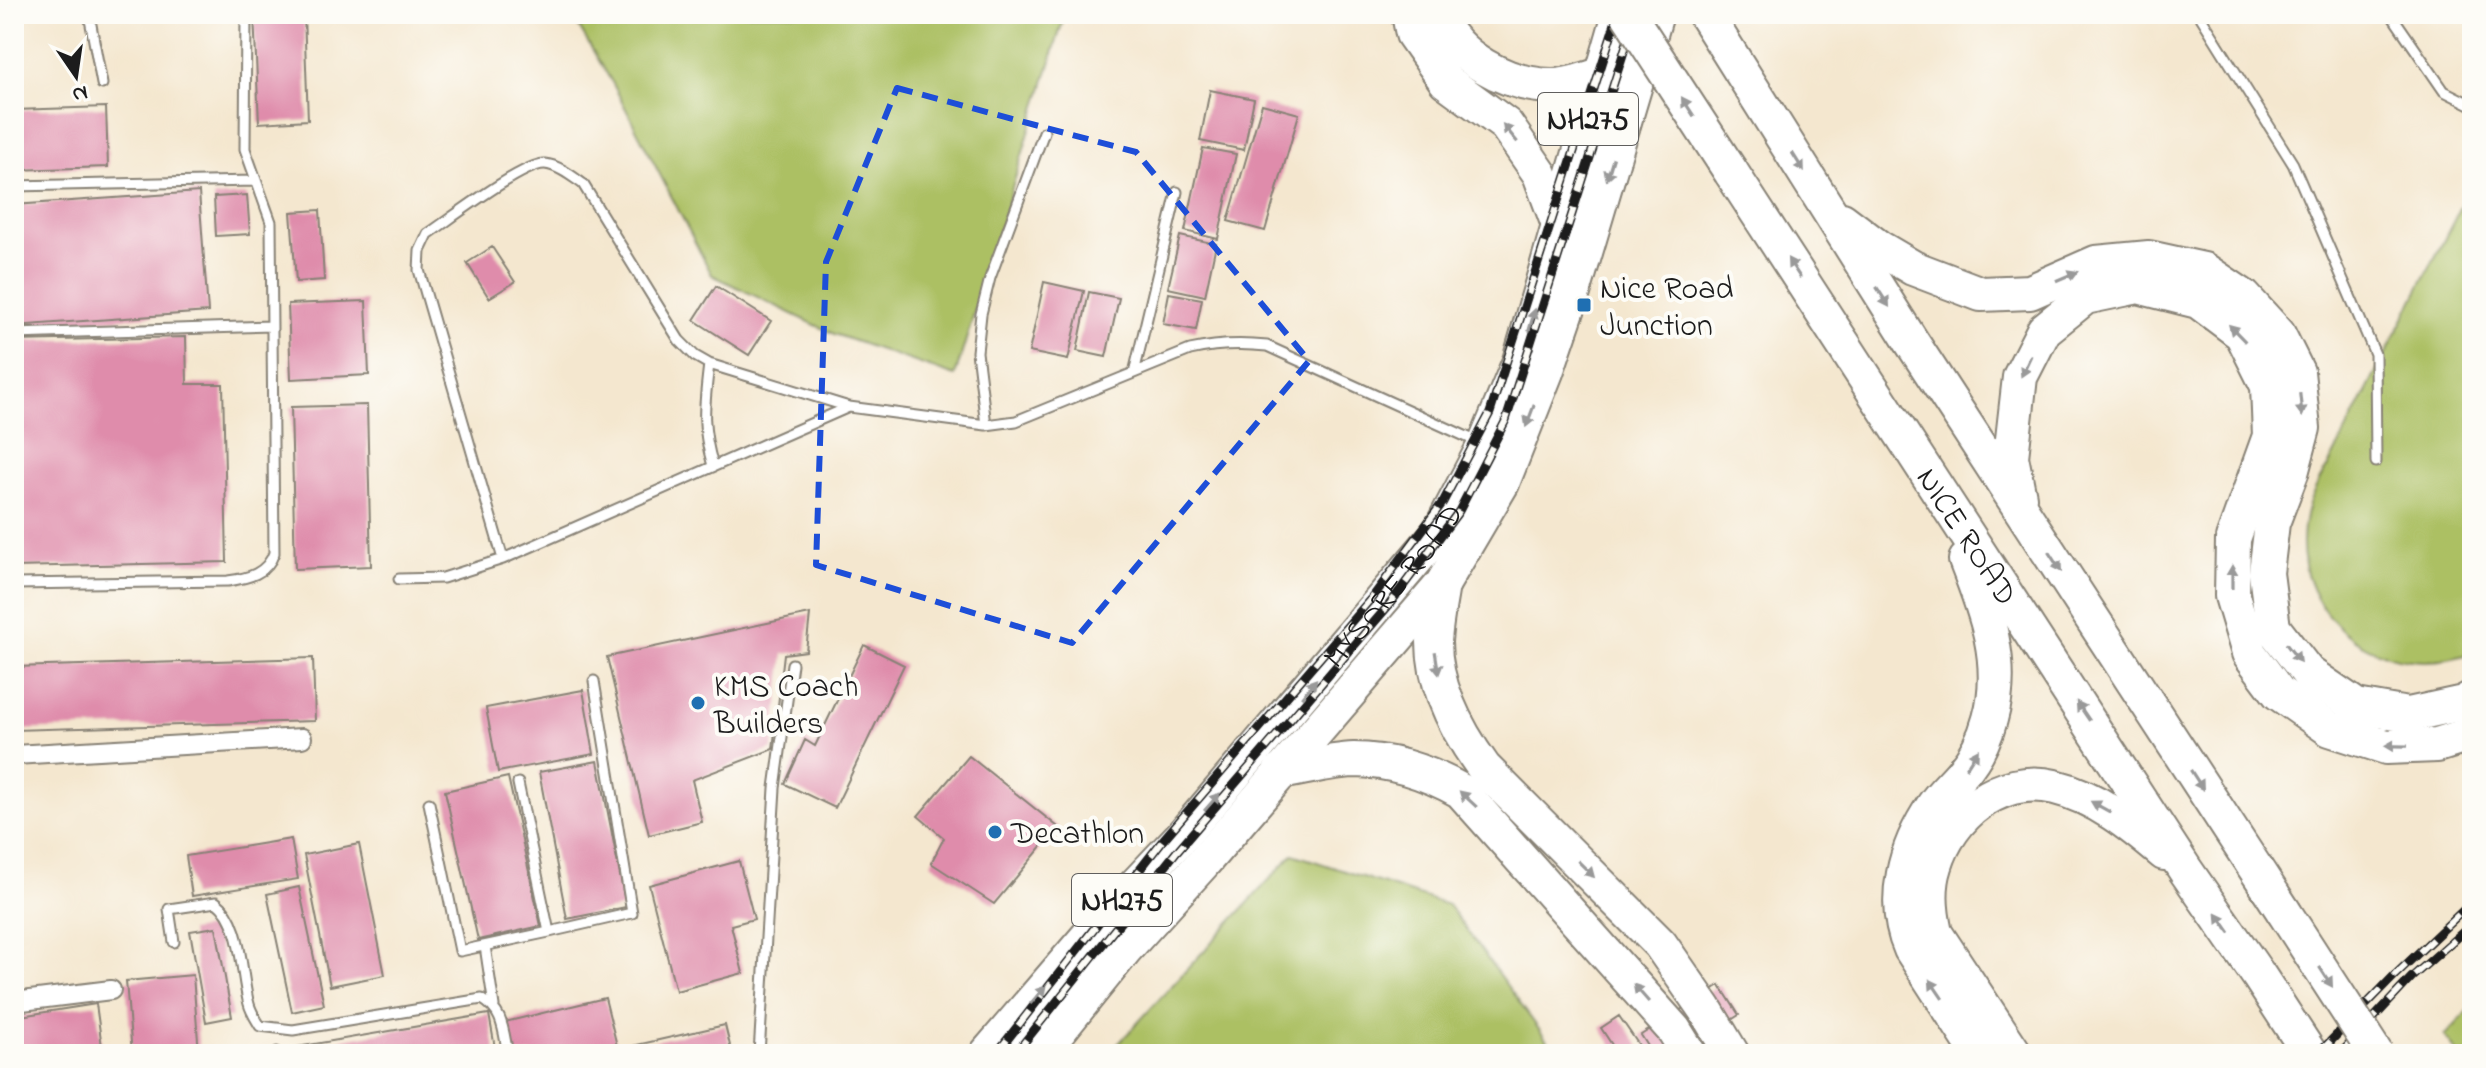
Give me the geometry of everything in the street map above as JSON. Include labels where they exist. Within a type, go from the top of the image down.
[{"type":"highway","points":[[1409,14],[1413,34],[1446,81],[1506,125],[1540,174],[1559,225]]},
{"type":"highway","points":[[1437,14],[1451,37],[1471,57],[1509,77],[1553,86],[1600,75]]},
{"type":"highway","name":"MYSORE ROAD","points":[[1040,1054],[1125,949],[1203,863],[1270,760],[1440,531],[1485,445],[1520,361],[1620,14]]},
{"type":"highway","name":"NICE ROAD","points":[[1628,14],[1890,414],[1944,503],[2310,1054]]},
{"type":"highway","name":"MYSORE ROAD","points":[[987,1054],[1097,926],[1183,835],[1270,760],[1442,585],[1502,483],[1532,410],[1572,296],[1656,14]]},
{"type":"highway","name":"NICE ROAD","points":[[1705,14],[1826,208],[2376,1054]]},
{"type":"highway","points":[[1826,208],[1879,248],[1913,268],[1981,294],[2030,292],[2096,263],[2149,258],[2204,270],[2244,297],[2278,334],[2297,372],[2303,428],[2291,473],[2272,523],[2266,573],[2273,628],[2308,673],[2356,706],[2408,715],[2463,703],[2472,698]]},
{"type":"highway","points":[[2021,510],[2011,457],[2020,377],[2044,330],[2085,297],[2138,286],[2198,301],[2242,334],[2268,386],[2270,436],[2233,539],[2232,596],[2249,653],[2279,693],[2330,729],[2386,747],[2437,745],[2472,734]]},
{"type":"highway","points":[[1944,503],[1989,622],[1996,661],[1996,687],[1990,720],[1979,747],[1965,771],[1935,803],[1915,836],[1904,870],[1901,903],[1903,931],[1911,949],[1979,1054]]},
{"type":"highway","points":[[1442,585],[1434,643],[1449,710],[1463,739],[1484,768],[1660,944],[1732,1054]]},
{"type":"highway","points":[[1270,760],[1354,760],[1389,764],[1416,770],[1461,791],[1674,1030],[1689,1054]]},
{"type":"highway","points":[[2015,1054],[1951,960],[1935,933],[1931,914],[1934,868],[1952,831],[1965,814],[1985,798],[2008,787],[2026,784],[2053,787],[2074,793],[2118,817],[2186,871]]},
{"type":"street","points":[[14,755],[302,738]]},
{"type":"street","points":[[14,1002],[111,990]]},
{"type":"lane","points":[[89,14],[102,84]]},
{"type":"lane","points":[[14,584],[228,581],[256,575],[266,568],[274,553],[271,222],[245,149],[246,14]]},
{"type":"lane","points":[[2199,14],[2293,164],[2375,354],[2376,462]]},
{"type":"lane","points":[[2391,14],[2444,91],[2472,105]]},
{"type":"lane","points":[[986,425],[977,352],[981,314],[990,278],[1044,132]]},
{"type":"lane","points":[[503,559],[419,270],[420,251],[428,234],[524,170],[545,164],[566,172],[583,184],[679,340],[695,356],[709,364],[849,407],[986,425],[1016,421],[1190,350],[1216,344],[1267,346],[1485,445]]},
{"type":"lane","points":[[14,186],[254,181]]},
{"type":"lane","points":[[1134,373],[1177,192]]},
{"type":"lane","points":[[14,334],[272,326]]},
{"type":"lane","points":[[709,364],[703,419],[713,466]]},
{"type":"lane","points":[[399,579],[443,578],[503,559],[849,407]]},
{"type":"lane","points":[[759,1054],[775,788],[792,664]]},
{"type":"lane","points":[[429,803],[460,951],[632,913],[594,681]]},
{"type":"lane","points":[[518,783],[549,932]]},
{"type":"lane","points":[[174,942],[169,909],[216,902],[226,910],[236,941],[249,1007],[260,1026],[293,1030],[482,999],[494,1006]]},
{"type":"lane","points":[[485,946],[494,1006],[508,1054]]},
{"type":"highlighted area","points":[[897,88],[1136,152],[1309,361],[1072,643],[816,565],[826,262]]},
{"type":"green space","points":[[571,14],[1065,14],[955,376],[834,334],[712,275],[613,84]]},
{"type":"green space","points":[[2472,185],[2472,653],[2428,661],[2388,655],[2354,639],[2327,614],[2310,582],[2303,545],[2309,505]]},
{"type":"green space","points":[[1293,854],[1448,905],[1557,1054],[1109,1054]]},
{"type":"green space","points":[[2472,1007],[2472,1054],[2458,1054],[2445,1036]]},
{"type":"building","points":[[254,14],[304,14],[308,120],[259,123]]},
{"type":"building","points":[[1210,90],[1254,99],[1244,150],[1200,141]]},
{"type":"building","points":[[1262,104],[1299,114],[1265,231],[1228,221]]},
{"type":"building","points":[[106,107],[108,167],[14,170],[14,110]]},
{"type":"building","points":[[1203,148],[1236,154],[1218,239],[1185,231]]},
{"type":"building","points":[[199,192],[208,312],[14,326],[14,205]]},
{"type":"building","points":[[247,195],[250,234],[216,236],[214,197]]},
{"type":"building","points":[[320,210],[324,280],[296,282],[291,212]]},
{"type":"building","points":[[1180,236],[1216,244],[1205,296],[1168,288]]},
{"type":"building","points":[[492,247],[515,282],[489,298],[467,263]]},
{"type":"building","points":[[1044,282],[1084,291],[1068,360],[1029,352]]},
{"type":"building","points":[[716,286],[771,321],[749,355],[694,320]]},
{"type":"building","points":[[1089,292],[1119,298],[1106,357],[1077,351]]},
{"type":"building","points":[[1169,293],[1202,299],[1196,330],[1163,324]]},
{"type":"building","points":[[366,301],[369,375],[291,379],[288,304]]},
{"type":"building","points":[[186,337],[187,384],[223,384],[227,562],[14,567],[14,341]]},
{"type":"building","points":[[367,405],[371,566],[295,569],[291,407]]},
{"type":"building","name":"KMS Coach Builders","points":[[810,614],[806,651],[784,654],[773,749],[692,780],[702,822],[649,835],[607,657]]},
{"type":"building","points":[[864,645],[904,665],[835,808],[785,784],[805,740],[815,746]]},
{"type":"building","points":[[313,658],[315,721],[14,730],[14,667]]},
{"type":"building","points":[[583,690],[594,754],[498,772],[486,708]]},
{"type":"building","name":"Decathlon","points":[[969,756],[1058,827],[994,904],[931,863],[944,838],[918,816]]},
{"type":"building","points":[[598,761],[626,907],[567,919],[539,772]]},
{"type":"building","points":[[508,777],[541,926],[478,940],[445,791]]},
{"type":"building","points":[[291,839],[298,879],[192,896],[186,856]]},
{"type":"building","points":[[359,844],[385,975],[330,986],[304,855]]},
{"type":"building","points":[[739,861],[754,919],[731,925],[743,973],[676,991],[649,885]]},
{"type":"building","points":[[299,887],[324,1005],[292,1012],[267,894]]},
{"type":"building","points":[[216,927],[232,1017],[206,1022],[190,931]]},
{"type":"building","points":[[193,975],[199,1054],[132,1054],[126,981]]},
{"type":"building","points":[[1720,985],[1739,1015],[1677,1054],[1653,1054],[1641,1035]]},
{"type":"building","points":[[605,998],[619,1054],[512,1054],[505,1022]]},
{"type":"building","points":[[96,1004],[103,1054],[14,1054],[14,1017]]},
{"type":"building","points":[[489,1014],[496,1054],[292,1054],[291,1048]]},
{"type":"building","points":[[1619,1016],[1645,1054],[1618,1054],[1601,1028]]},
{"type":"building","points":[[725,1025],[732,1054],[630,1054],[628,1047]]},
{"type":"railway","points":[[996,1054],[1163,840],[1375,594],[1443,502],[1490,413],[1618,14]]},
{"type":"railway","points":[[1015,1054],[1177,851],[1389,605],[1459,511],[1506,420],[1636,14]]},
{"type":"railway","points":[[2318,1054],[2472,902]]},
{"type":"railway","points":[[2340,1054],[2412,977],[2472,924]]},
{"type":"place","name":"Nice Road Junction","points":[[1584,305]]},
{"type":"place","name":"KMS Coach Builders","points":[[698,703]]},
{"type":"place","name":"Decathlon","points":[[995,832]]}]
